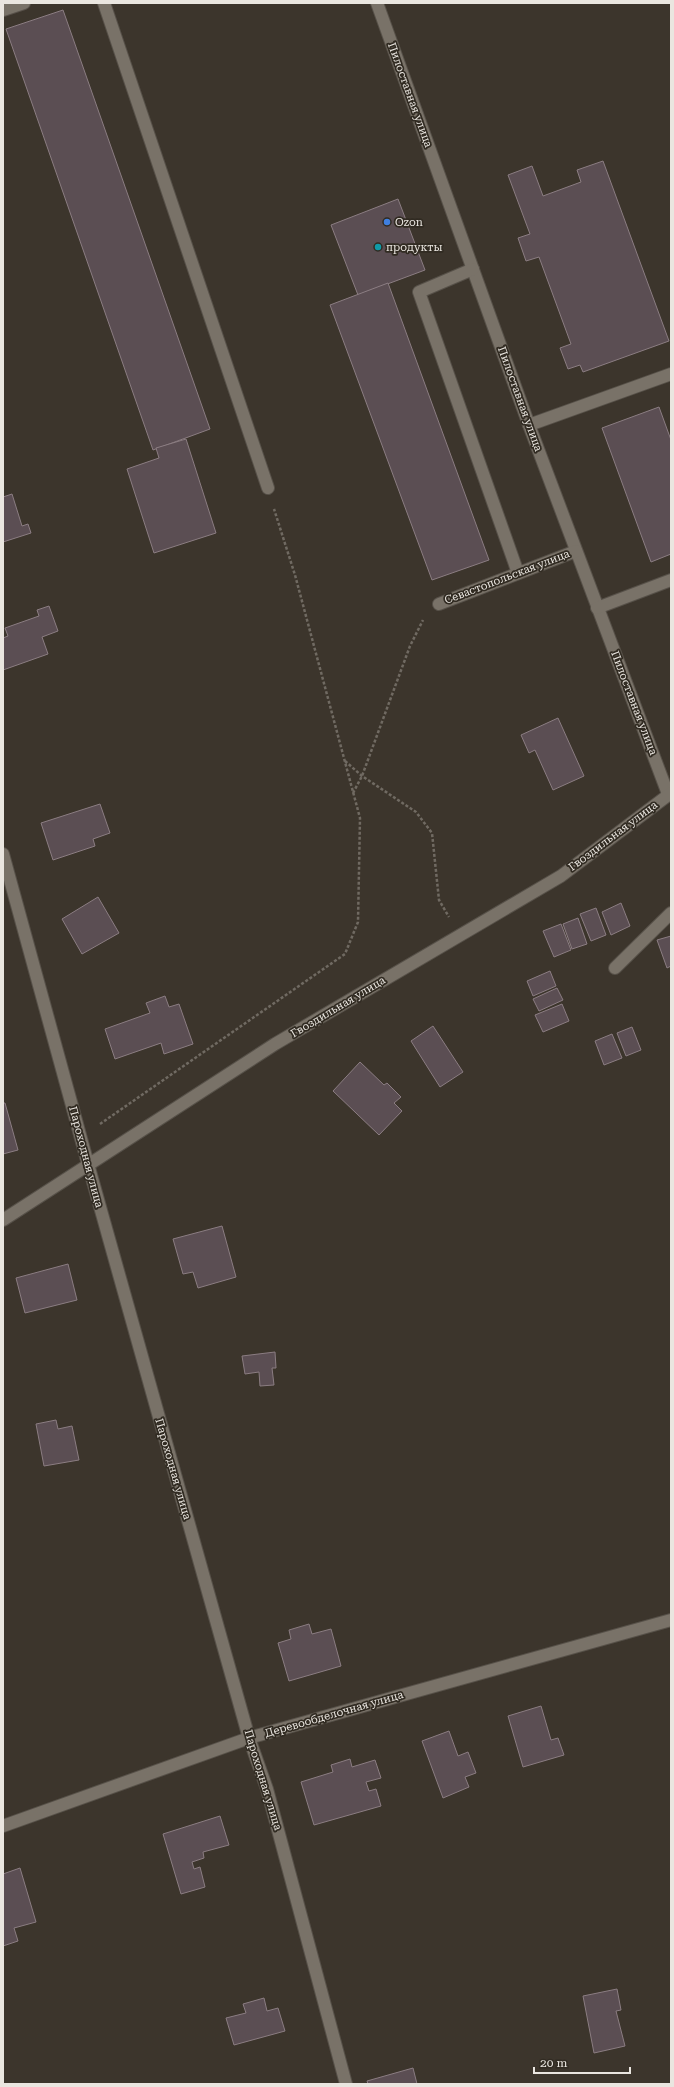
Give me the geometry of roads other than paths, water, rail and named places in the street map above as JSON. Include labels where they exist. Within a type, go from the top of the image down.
[{"type":"street","points":[[3,10],[24,3]]},
{"type":"street","points":[[104,3],[268,488]]},
{"type":"street","name":"Пилоставная улица","points":[[377,3],[529,425],[597,608],[670,793]]},
{"type":"street","points":[[473,268],[419,292],[518,573]]},
{"type":"street","points":[[529,425],[671,374]]},
{"type":"street","name":"Севастопольская улица","points":[[439,604],[576,551]]},
{"type":"street","points":[[597,608],[671,580]]},
{"type":"street","name":"Гвоздильная улица","points":[[3,1220],[268,1048],[561,876],[670,793]]},
{"type":"street","name":"Пароходная улица","points":[[3,854],[81,1139],[249,1738],[267,1789],[346,2084]]},
{"type":"street","points":[[615,968],[671,913]]},
{"type":"street","name":"Деревообделочная улица","points":[[3,1826],[249,1738],[671,1620]]},
{"type":"place","name":"Ozon","points":[[387,222]]},
{"type":"place","name":"продукты","points":[[378,247]]}]
